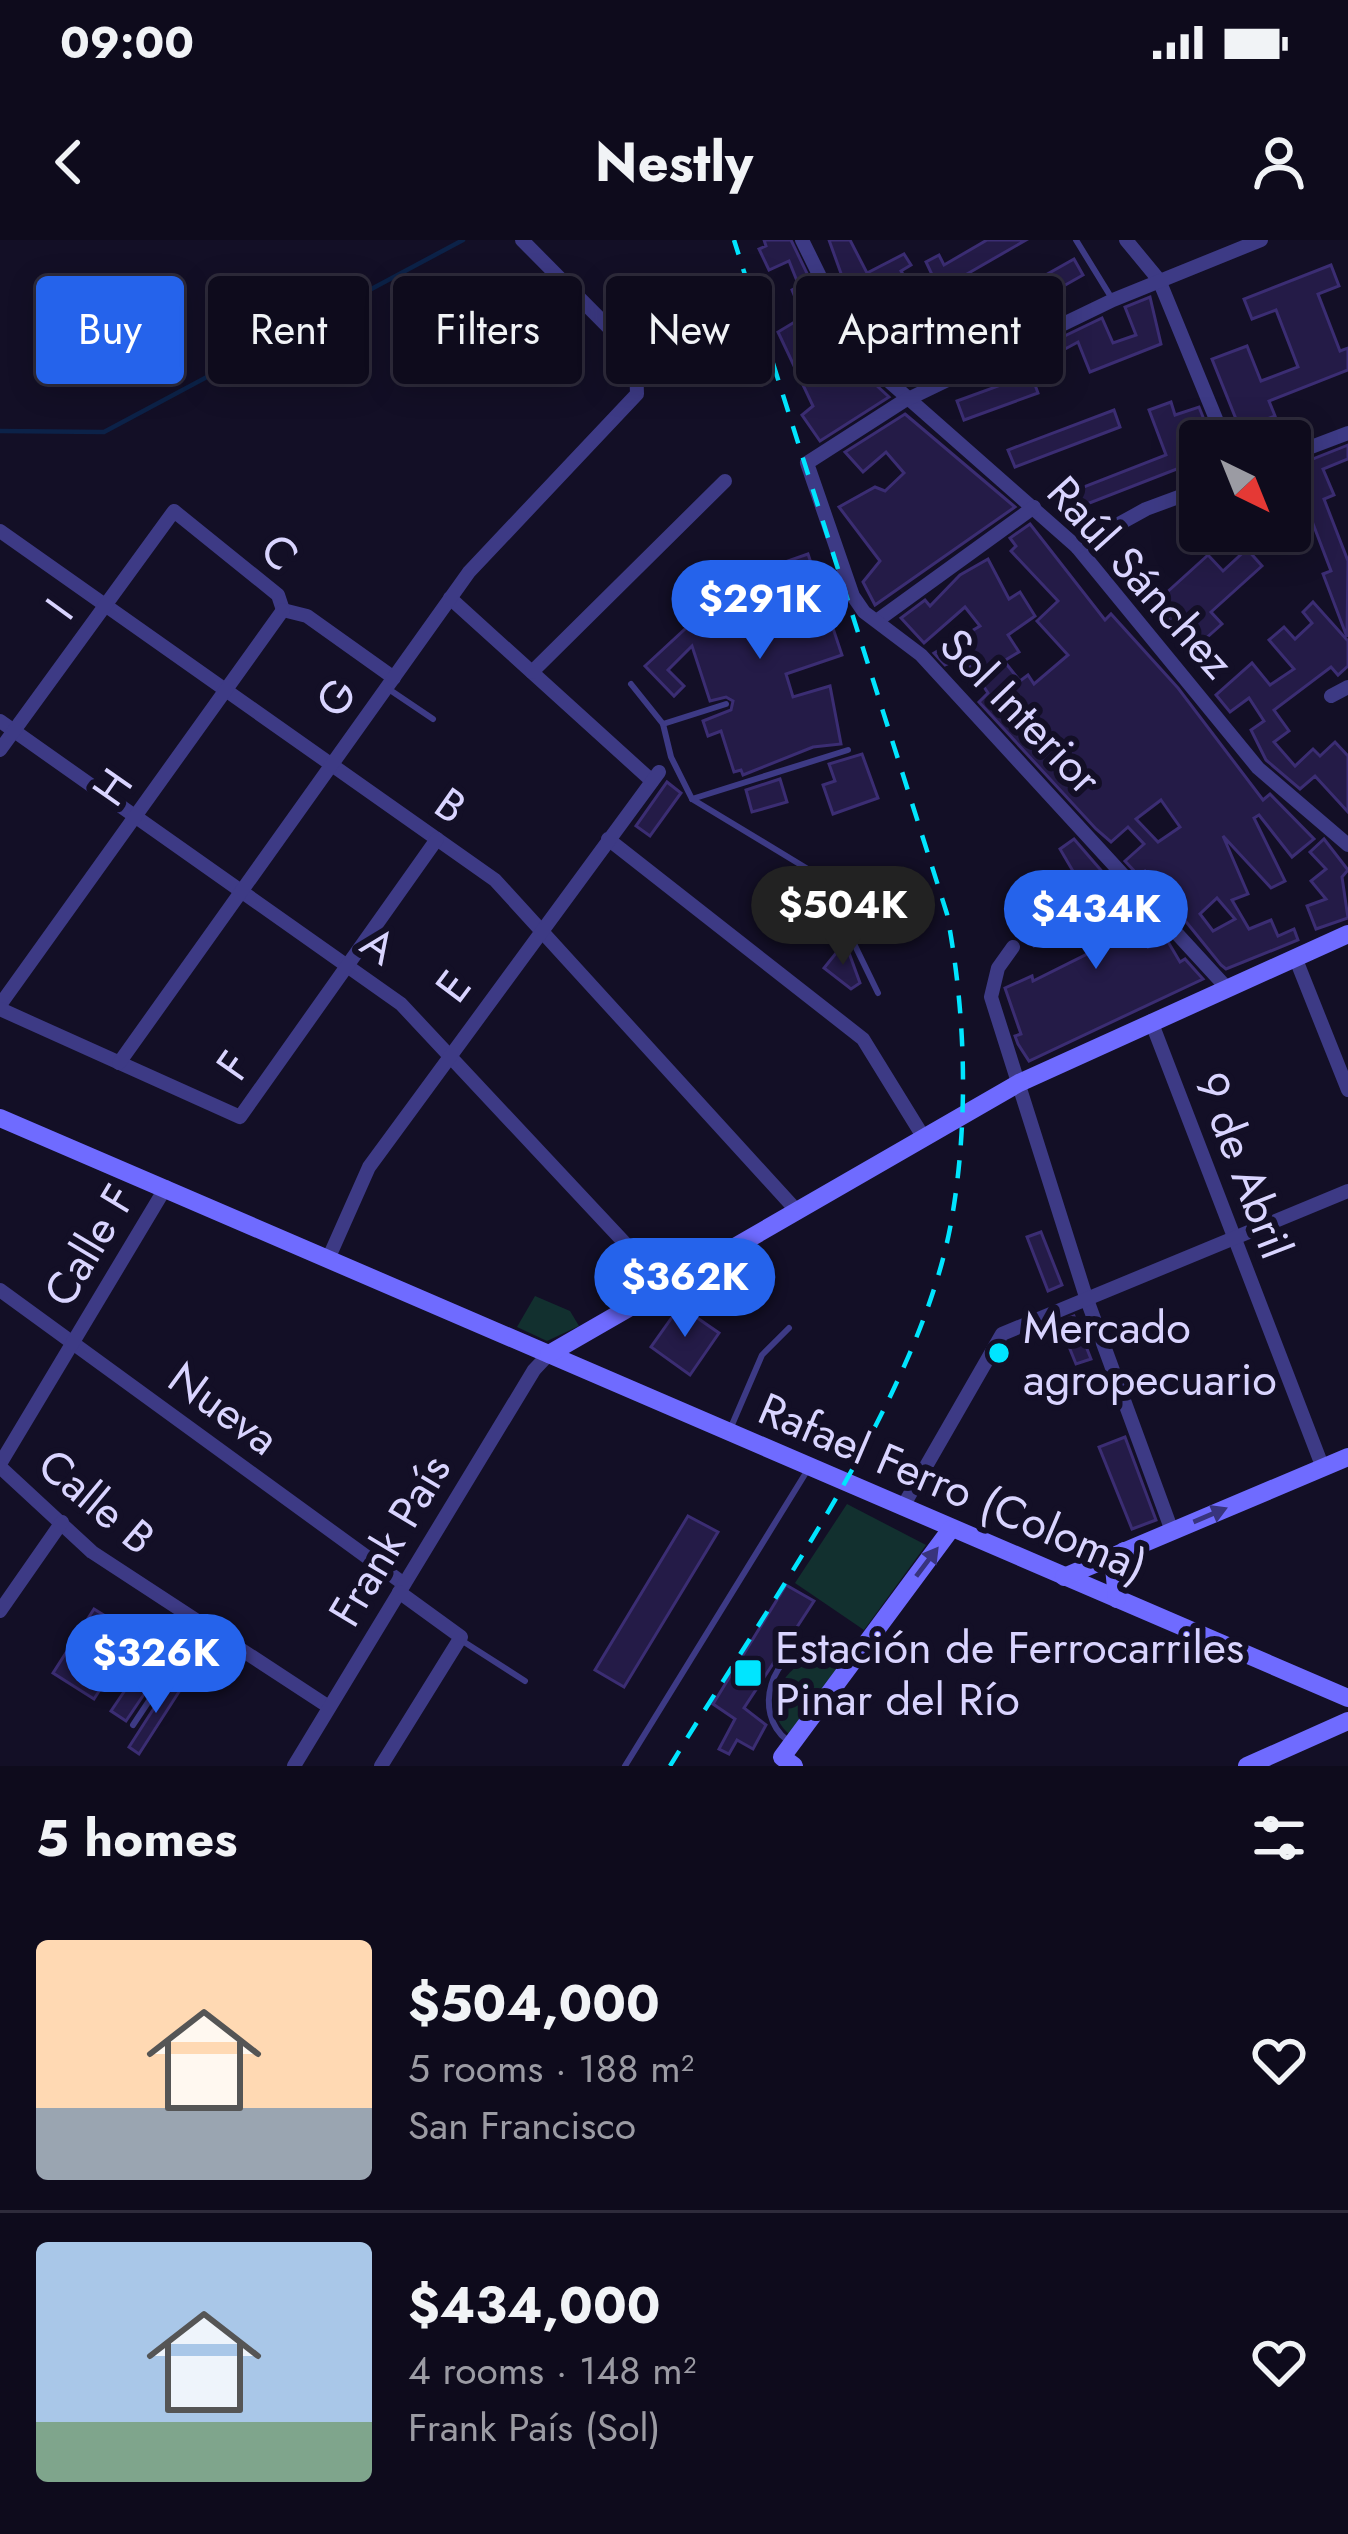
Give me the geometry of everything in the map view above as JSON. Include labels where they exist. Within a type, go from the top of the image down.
[{"type":"main road","points":[[549,1354],[1019,1084],[1348,934]]},
{"type":"main road","name":"Rafael Ferro (Coloma)","points":[[0,1118],[1348,1698]]},
{"type":"main road","points":[[1064,1577],[1348,1457]]},
{"type":"main road","points":[[786,1758],[952,1529]]},
{"type":"main road","points":[[1118,1599],[1114,1567],[1124,1551]]},
{"type":"main road","points":[[1321,1686],[1331,1707],[1328,1730]]},
{"type":"main road","points":[[1247,1766],[1348,1721]]},
{"type":"street","name":"G","points":[[119,1063],[450,598],[637,394],[635,364],[621,340],[522,240]]},
{"type":"street","name":"Raúl Sánchez","points":[[802,240],[847,340],[1077,547],[1258,768],[1348,845]]},
{"type":"street","points":[[1126,240],[1159,280],[1216,420]]},
{"type":"street","points":[[914,399],[1113,301],[1261,240]]},
{"type":"street","name":"Sol Interior","points":[[914,399],[807,463],[853,596],[864,613],[921,655],[1226,987]]},
{"type":"street","points":[[1311,447],[1348,433]]},
{"type":"street","points":[[532,672],[725,481]]},
{"type":"street","points":[[1077,547],[1146,509],[1179,497]]},
{"type":"street","points":[[878,620],[1034,507]]},
{"type":"street","name":"I","points":[[0,750],[174,511]]},
{"type":"street","name":"C","points":[[174,511],[226,548],[278,595],[283,610],[308,616],[390,683]]},
{"type":"street","name":"B","points":[[0,531],[495,880],[797,1211]]},
{"type":"street","points":[[450,598],[655,777]]},
{"type":"street","name":"H","points":[[0,1007],[283,610]]},
{"type":"street","points":[[1331,696],[1348,687]]},
{"type":"street","name":"A","points":[[0,721],[401,1004],[665,1286]]},
{"type":"street","name":"E","points":[[329,1257],[369,1167],[448,1052],[655,777]]},
{"type":"street","name":"F","points":[[0,1007],[239,1118],[437,839]]},
{"type":"street","points":[[608,839],[863,1040],[924,1138]]},
{"type":"street","points":[[1013,947],[998,968],[991,997],[1086,1297],[1172,1531]]},
{"type":"street","points":[[1295,957],[1348,1090]]},
{"type":"street","name":"9 de Abril","points":[[1151,1021],[1323,1468]]},
{"type":"street","name":"Calle F","points":[[0,1466],[166,1187]]},
{"type":"street","points":[[902,1508],[1002,1334],[1348,1192]]},
{"type":"street","name":"Nueva","points":[[0,1290],[402,1588],[460,1633],[461,1640]]},
{"type":"street","name":"Frank País","points":[[294,1766],[534,1370],[549,1354]]},
{"type":"street","name":"Calle B","points":[[0,1466],[92,1552],[329,1707]]},
{"type":"street","points":[[0,1611],[62,1522]]},
{"type":"street","points":[[381,1766],[461,1640]]},
{"type":"lane","points":[[1076,240],[1113,301]]},
{"type":"lane","name":"C","points":[[390,683],[434,719]]},
{"type":"lane","points":[[631,684],[663,724],[671,757],[692,799],[811,872],[839,909],[878,993]]},
{"type":"lane","points":[[663,724],[726,704]]},
{"type":"lane","points":[[692,799],[848,750]]},
{"type":"lane","points":[[655,777],[671,757]]},
{"type":"lane","points":[[728,1433],[762,1355],[789,1328]]},
{"type":"lane","points":[[625,1766],[809,1468]]},
{"type":"lane","points":[[133,1725],[200,1624]]},
{"type":"lane","points":[[461,1640],[525,1681]]},
{"type":"lane","points":[[786,1758],[766,1711],[775,1673],[797,1650],[820,1644],[857,1655]]},
{"type":"green space","points":[[535,1296],[570,1311],[579,1326],[547,1341],[517,1327]]},
{"type":"green space","points":[[847,1504],[926,1545],[864,1630],[795,1583]]},
{"type":"green space","points":[[824,1654],[845,1660],[790,1735],[775,1711],[780,1686],[798,1665]]},
{"type":"building","points":[[764,240],[791,240],[808,276],[796,278],[789,261],[769,270],[759,249],[766,246]]},
{"type":"building","points":[[829,240],[850,240],[867,273],[904,254],[911,265],[901,271],[904,276],[842,276]]},
{"type":"building","points":[[987,240],[1026,240],[963,276],[933,276],[926,262],[939,255],[944,265]]},
{"type":"building","points":[[1074,259],[1083,275],[1063,286],[1063,276],[1044,276]]},
{"type":"building","points":[[1331,265],[1339,286],[1318,294],[1340,351],[1348,348],[1348,370],[1269,401],[1275,416],[1236,420],[1212,359],[1247,346],[1261,381],[1298,367],[1276,310],[1252,319],[1244,299]]},
{"type":"building","points":[[1150,297],[1161,344],[1090,372],[1078,342],[1063,350],[1063,337],[1102,318],[1113,343],[1136,335],[1125,307]]},
{"type":"building","points":[[796,321],[796,370],[778,332]]},
{"type":"building","points":[[803,384],[875,384],[889,397],[820,441],[802,415],[813,406]]},
{"type":"building","points":[[1004,384],[1035,384],[1038,393],[964,420],[957,401]]},
{"type":"building","points":[[1171,402],[1175,415],[1199,407],[1204,420],[1179,420],[1179,468],[1069,511],[1063,495],[1166,455],[1149,410]]},
{"type":"building","points":[[1114,410],[1120,427],[1015,467],[1008,450]]},
{"type":"building","points":[[905,414],[1015,507],[875,605],[863,582],[880,561],[839,507],[875,487],[885,491],[904,473],[886,452],[863,472],[845,452]]},
{"type":"building","points":[[1348,445],[1348,459],[1323,469],[1334,495],[1324,499],[1348,561],[1347,637],[1323,574],[1331,571],[1311,519],[1311,460]]},
{"type":"building","points":[[1030,524],[1105,620],[1111,614],[1178,688],[1263,800],[1270,794],[1314,839],[1292,857],[1259,815],[1254,818],[1285,881],[1271,888],[1223,836],[1248,894],[1232,900],[1249,929],[1271,920],[1278,936],[1294,929],[1298,940],[1226,969],[1221,965],[1145,871],[1138,875],[1125,861],[1144,844],[1128,827],[1111,842],[1096,829],[979,702],[988,693],[964,657],[945,665],[934,653],[980,626],[965,607],[924,643],[901,618],[925,600],[930,606],[960,575],[988,559],[1009,599],[1020,592],[1035,616],[1008,635],[1019,652],[1004,661],[1020,681],[1028,675],[1034,684],[1068,655],[1037,621],[1058,601],[1011,551],[1016,546],[1010,538]],"holes":[[[1161,800],[1180,827],[1158,842],[1136,819]],[[1217,898],[1235,919],[1213,931],[1200,914]]]},
{"type":"building","points":[[1244,552],[1250,552],[1262,566],[1211,612],[1222,624],[1195,648],[1154,604],[1208,555],[1223,571]]},
{"type":"building","points":[[808,554],[842,655],[786,674],[793,697],[830,686],[841,744],[813,747],[743,775],[741,770],[734,772],[721,731],[708,736],[703,721],[731,710],[733,701],[726,697],[710,701],[692,646],[668,670],[684,686],[674,696],[645,666],[686,628],[676,600]]},
{"type":"building","points":[[1313,602],[1348,641],[1348,666],[1338,675],[1331,667],[1274,710],[1289,731],[1274,742],[1295,766],[1313,749],[1320,756],[1335,742],[1348,756],[1348,812],[1315,776],[1300,789],[1266,760],[1251,730],[1264,721],[1249,698],[1230,712],[1216,695],[1252,663],[1270,685],[1294,669],[1269,640],[1284,627],[1295,639],[1312,623],[1303,612]]},
{"type":"building","points":[[862,754],[878,798],[833,814],[823,785],[835,781],[829,764]]},
{"type":"building","points":[[780,779],[787,802],[752,812],[746,790]]},
{"type":"building","points":[[667,782],[681,793],[650,836],[636,826]]},
{"type":"building","points":[[1074,839],[1131,905],[1148,947],[1167,940],[1180,962],[1185,959],[1203,979],[1029,1061],[1015,1036],[1021,1034],[1005,988],[1032,976],[1033,981],[1089,953],[1077,932],[1101,919],[1060,849]]},
{"type":"building","points":[[1324,839],[1348,870],[1342,877],[1348,918],[1316,929],[1307,906],[1326,899],[1311,881],[1326,869],[1310,852]]},
{"type":"building","points":[[1046,897],[1065,924],[1034,946],[1015,920]]},
{"type":"building","points":[[845,942],[860,983],[851,989],[824,968]]},
{"type":"building","points":[[1041,1232],[1062,1285],[1048,1291],[1027,1237]]},
{"type":"building","points":[[680,1306],[719,1333],[690,1375],[651,1347]]},
{"type":"building","points":[[1074,1316],[1091,1359],[1076,1364],[1059,1322]]},
{"type":"building","points":[[1125,1437],[1156,1520],[1132,1529],[1099,1447]]},
{"type":"building","points":[[688,1516],[718,1532],[624,1687],[595,1670]]},
{"type":"building","points":[[786,1585],[814,1601],[744,1708],[766,1725],[753,1749],[737,1740],[729,1754],[719,1749],[735,1719],[713,1704]]},
{"type":"building","points":[[94,1609],[123,1627],[126,1621],[139,1629],[94,1699],[53,1673]]},
{"type":"building","points":[[157,1643],[167,1650],[157,1666],[161,1669],[126,1721],[111,1711]]},
{"type":"building","points":[[174,1677],[184,1684],[139,1754],[129,1747]]},
{"type":"waterway","points":[[0,431],[104,432],[463,240]]},
{"type":"railway","points":[[670,1766],[833,1503],[907,1360],[934,1291],[951,1223],[963,1108],[958,990],[947,914],[734,240]]},
{"type":"place","name":"Mercado agropecuario","points":[[999,1353]]},
{"type":"place","name":"Estación de Ferrocarriles Pinar del Río","points":[[748,1673]]}]
